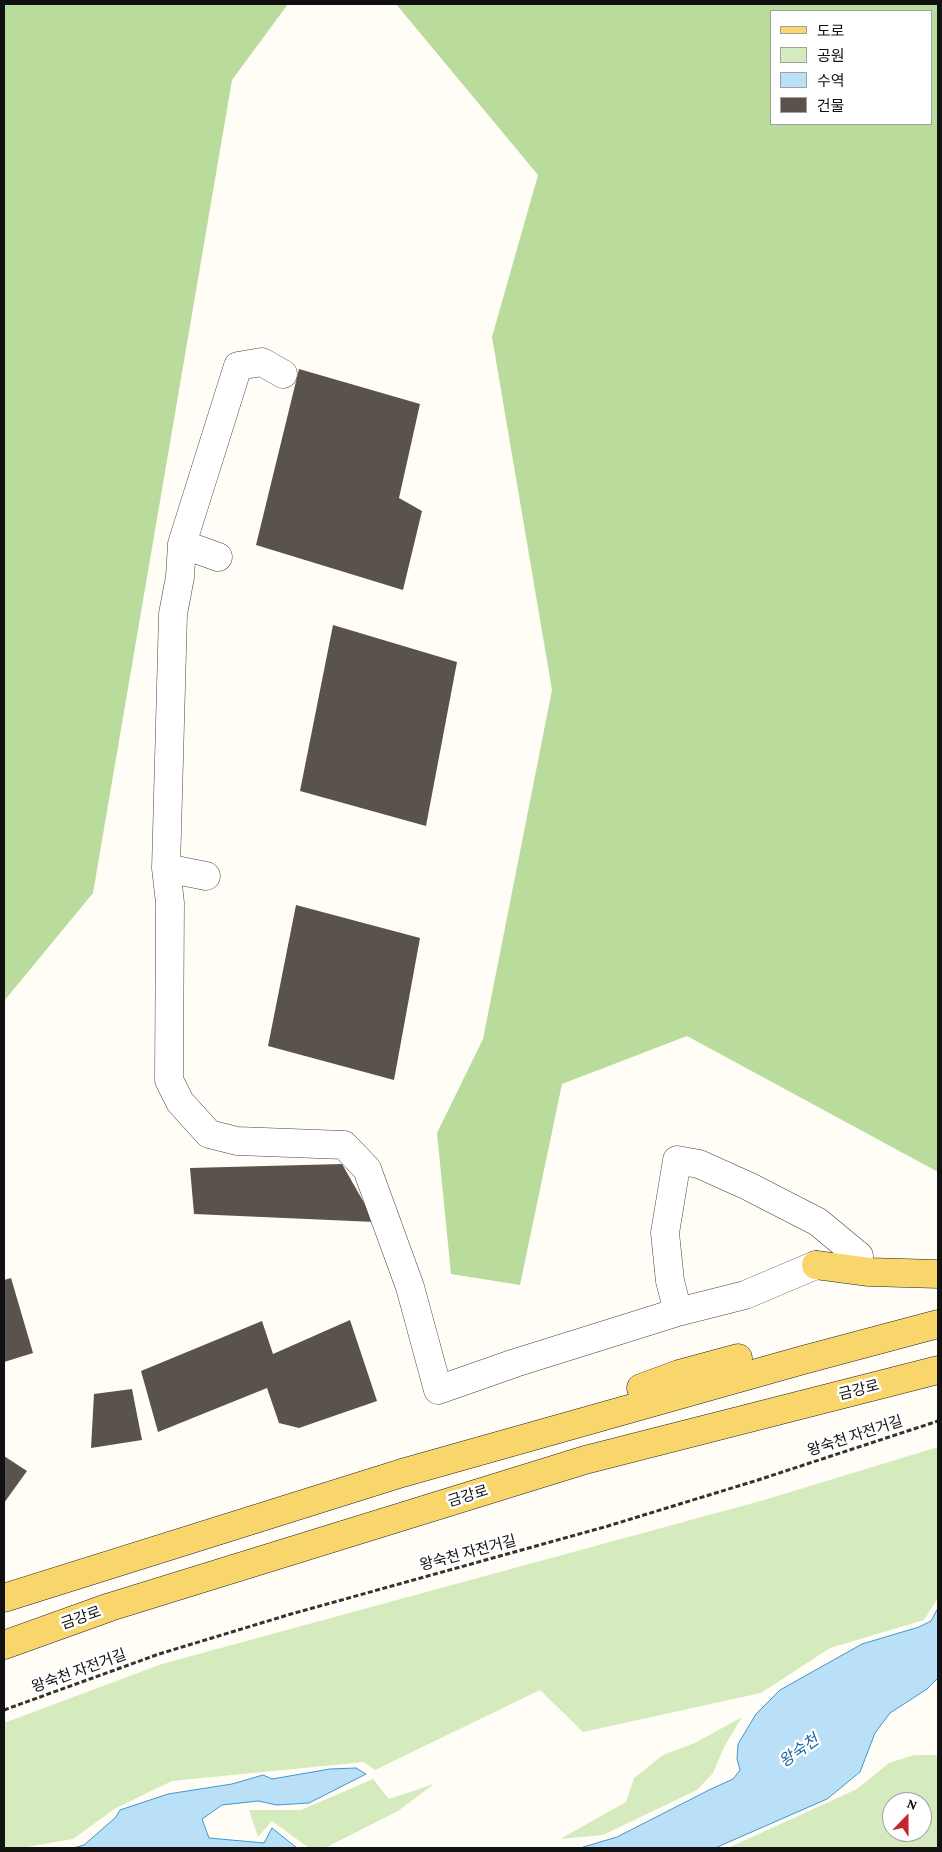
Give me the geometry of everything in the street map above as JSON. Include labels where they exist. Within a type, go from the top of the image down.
[{"type":"main road","points":[[859,1256],[938,1258]]},
{"type":"main road","points":[[816,1265],[869,1272],[938,1274]]},
{"type":"main road","points":[[402,1473],[679,1374],[912,1312],[938,1308]]},
{"type":"main road","points":[[4,1598],[402,1473],[793,1362],[938,1324]]},
{"type":"main road","name":"금강로","points":[[4,1645],[110,1608],[585,1460],[938,1370]]},
{"type":"lane","points":[[282,374],[262,362],[238,366],[182,544],[180,577],[172,614],[166,868],[170,903],[169,1080],[180,1102],[209,1134],[237,1141],[344,1145],[367,1168],[410,1287],[438,1390],[515,1363],[678,1312],[745,1295],[816,1265]]},
{"type":"lane","points":[[182,544],[218,557]]},
{"type":"lane","points":[[166,868],[206,876]]},
{"type":"lane","points":[[678,1312],[670,1281],[665,1233],[677,1160],[707,1167],[818,1222],[859,1256]]},
{"type":"path","name":"왕숙천 자전거길","points":[[4,1710],[159,1654],[291,1614],[608,1526],[758,1480],[938,1421]]},
{"type":"green space","points":[[4,4],[288,4],[232,80],[93,893],[4,1001]]},
{"type":"green space","points":[[396,4],[938,4],[938,1172],[687,1036],[562,1084],[520,1285],[451,1274],[437,1133],[483,1039],[552,690],[492,337],[538,175]]},
{"type":"green space","points":[[938,1447],[938,1598],[924,1620],[830,1648],[761,1693],[583,1732],[540,1690],[375,1770],[364,1762],[172,1781],[116,1808],[73,1839],[21,1848],[4,1848],[4,1723],[162,1664],[764,1500]]},
{"type":"green space","points":[[742,1717],[724,1747],[713,1773],[697,1790],[603,1835],[560,1839],[626,1802],[634,1778],[663,1755],[695,1743]]},
{"type":"green space","points":[[914,1755],[938,1755],[938,1848],[728,1848],[857,1789],[889,1763]]},
{"type":"green space","points":[[373,1779],[389,1799],[434,1784],[398,1811],[325,1848],[309,1848],[272,1821],[258,1837],[249,1810],[301,1810]]},
{"type":"water","name":"왕숙천","points":[[938,1608],[938,1678],[927,1689],[890,1713],[875,1733],[860,1772],[827,1799],[715,1848],[580,1848],[617,1837],[733,1779],[740,1770],[737,1759],[738,1744],[756,1714],[780,1690],[862,1644],[919,1627],[931,1621]]},
{"type":"water","points":[[356,1768],[366,1774],[309,1803],[277,1805],[258,1801],[222,1805],[202,1819],[209,1838],[264,1843],[272,1828],[297,1848],[73,1848],[84,1845],[116,1817],[120,1810],[168,1794],[232,1784],[263,1775],[272,1779],[330,1769]]},
{"type":"building","points":[[299,369],[420,404],[399,498],[422,511],[403,590],[256,545]]},
{"type":"building","points":[[333,625],[457,662],[426,826],[300,791]]},
{"type":"building","points":[[296,905],[420,938],[394,1080],[268,1046]]},
{"type":"building","points":[[342,1164],[375,1222],[194,1214],[190,1168]]},
{"type":"building","points":[[11,1278],[33,1353],[4,1362],[4,1280]]},
{"type":"building","points":[[350,1320],[377,1401],[299,1428],[279,1423],[267,1388],[158,1432],[141,1371],[262,1321],[273,1354]]},
{"type":"building","points":[[132,1389],[142,1440],[91,1448],[94,1394]]},
{"type":"building","points":[[4,1456],[27,1471],[4,1503]]}]
